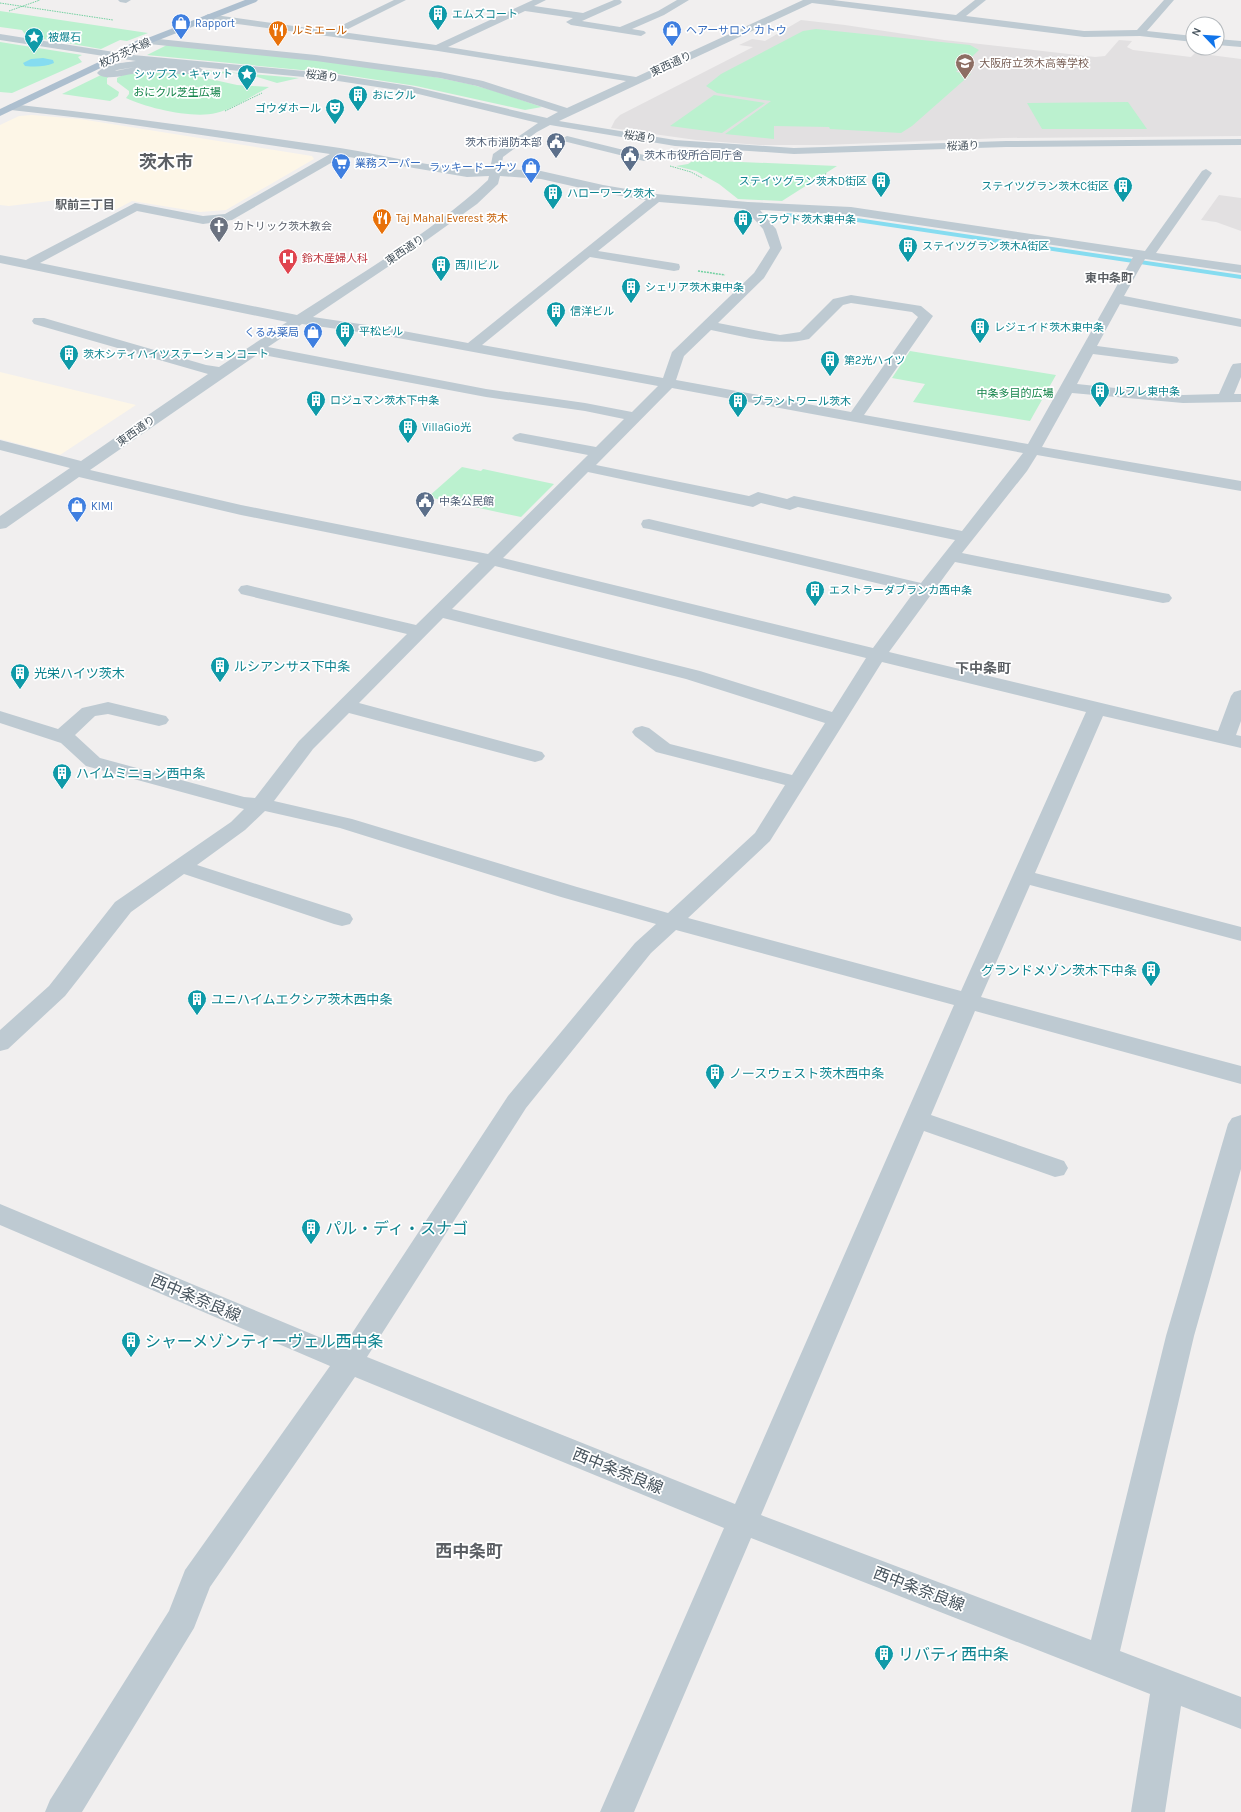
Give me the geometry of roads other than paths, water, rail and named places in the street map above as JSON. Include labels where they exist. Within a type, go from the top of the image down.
[{"type":"main road","name":"枚方茨木線","points":[[0,113],[146,42],[253,0]]},
{"type":"street","points":[[331,34],[401,0]]},
{"type":"street","points":[[423,55],[540,0]]},
{"type":"street","points":[[621,30],[660,13],[684,0]]},
{"type":"street","points":[[811,0],[1084,34],[1140,33],[1185,38]]},
{"type":"street","name":"東西通り","points":[[0,524],[473,202],[494,181],[497,156],[533,130],[568,112],[811,0]]},
{"type":"street","points":[[958,18],[981,0]]},
{"type":"street","points":[[1140,33],[1169,0]]},
{"type":"street","points":[[617,2],[571,22],[641,33]]},
{"type":"street","points":[[525,8],[583,16]]},
{"type":"street","points":[[208,17],[436,48],[637,80]]},
{"type":"street","name":"桜通り","points":[[0,37],[121,54],[325,76],[410,89],[549,122],[675,143],[794,151],[1006,144],[1241,142]]},
{"type":"street","points":[[146,42],[316,58],[397,68],[479,83],[568,112]]},
{"type":"street","points":[[1225,43],[1241,44]]},
{"type":"street","points":[[397,68],[410,62]]},
{"type":"street","points":[[138,64],[198,70],[144,68],[114,74],[106,73],[102,73],[115,67],[138,64]]},
{"type":"street","points":[[11,107],[98,117],[341,152],[467,173],[496,172],[541,175],[602,189],[656,198],[748,206],[851,211],[1231,273]]},
{"type":"street","points":[[549,122],[550,135],[644,158]]},
{"type":"street","points":[[29,264],[135,207],[203,220],[228,217],[341,152]]},
{"type":"street","points":[[62,1812],[183,1618],[196,1580],[349,1362],[517,1102],[643,948],[763,837],[878,654],[925,589],[1021,468],[1033,450],[1141,258],[1206,173]]},
{"type":"street","points":[[471,348],[656,198]]},
{"type":"street","points":[[0,1043],[57,991],[123,906],[238,826],[261,804],[306,745],[347,706],[668,384],[677,355],[759,275],[776,248],[773,235],[764,222],[748,206]]},
{"type":"street","points":[[587,254],[674,267]]},
{"type":"street","points":[[0,259],[259,312],[388,332],[854,418],[1241,486]]},
{"type":"street","points":[[707,325],[780,338],[804,336],[838,302],[851,299],[916,309],[926,316],[854,418]]},
{"type":"street","points":[[1117,299],[1241,323]]},
{"type":"street","points":[[39,321],[204,369],[222,372]]},
{"type":"street","points":[[256,349],[486,393],[585,407],[635,417]]},
{"type":"street","points":[[1090,349],[1172,360]]},
{"type":"street","points":[[1226,398],[1238,367]]},
{"type":"street","points":[[1068,388],[1183,400],[1241,398]]},
{"type":"street","points":[[520,438],[600,452]]},
{"type":"street","points":[[0,445],[81,469],[241,510],[491,560],[1233,740],[1241,696]]},
{"type":"street","points":[[585,467],[753,502],[758,497],[790,504],[794,501],[966,537]]},
{"type":"street","points":[[649,524],[925,589]]},
{"type":"street","points":[[951,556],[1163,598]]},
{"type":"street","points":[[247,590],[421,632]]},
{"type":"street","points":[[441,612],[693,675],[836,720]]},
{"type":"street","points":[[347,706],[535,756]]},
{"type":"street","points":[[60,737],[89,712],[108,708],[159,720]]},
{"type":"street","points":[[617,1812],[968,1001],[1097,708]]},
{"type":"street","points":[[4,723],[68,739],[93,762],[243,803],[261,804],[345,823],[671,921],[1241,1075]]},
{"type":"street","points":[[642,732],[662,748],[797,782]]},
{"type":"street","points":[[180,866],[342,919]]},
{"type":"street","points":[[1023,876],[1241,934]]},
{"type":"street","points":[[917,1119],[1055,1168]]},
{"type":"street","points":[[1102,1660],[1180,1336],[1241,1124]]},
{"type":"street","name":"西中条奈良線","points":[[0,1214],[349,1362],[742,1521],[1241,1713]]},
{"type":"street","points":[[1148,1812],[1168,1686]]},
{"type":"water","points":[[43,58],[53,60],[54,63],[36,67],[25,66],[23,63],[31,59]]},
{"type":"waterway","points":[[784,215],[857,220],[1241,277]]},
{"type":"place","name":"エムズコート","points":[[438,31]]},
{"type":"place","name":"Rapport","points":[[181,40]]},
{"type":"place","name":"ルミエール","points":[[278,47]]},
{"type":"place","name":"ヘアーサロン カトウ","points":[[672,47]]},
{"type":"place","name":"被爆石","points":[[34,54]]},
{"type":"place","name":"大阪府立茨木高等学校","points":[[965,80]]},
{"type":"place","name":"シップス・キャット","points":[[247,91]]},
{"type":"place","name":"おにクル","points":[[358,112]]},
{"type":"place","name":"ゴウダホール","points":[[335,125]]},
{"type":"place","name":"茨木市消防本部","points":[[556,159]]},
{"type":"place","name":"茨木市役所合同庁舎","points":[[630,172]]},
{"type":"place","name":"業務スーパー","points":[[341,180]]},
{"type":"place","name":"ラッキードーナツ","points":[[531,184]]},
{"type":"place","name":"ステイツグラン茨木D街区","points":[[881,198]]},
{"type":"place","name":"ステイツグラン茨木C街区","points":[[1123,203]]},
{"type":"place","name":"ハローワーク茨木","points":[[553,210]]},
{"type":"place","name":"Taj Mahal Everest 茨木","points":[[382,235]]},
{"type":"place","name":"プラウド茨木東中条","points":[[743,236]]},
{"type":"place","name":"カトリック茨木教会","points":[[219,243]]},
{"type":"place","name":"ステイツグラン茨木A街区","points":[[908,263]]},
{"type":"place","name":"鈴木産婦人科","points":[[288,275]]},
{"type":"place","name":"西川ビル","points":[[441,282]]},
{"type":"place","name":"シェリア茨木東中条","points":[[631,304]]},
{"type":"place","name":"信洋ビル","points":[[556,328]]},
{"type":"place","name":"レジェイド茨木東中条","points":[[980,344]]},
{"type":"place","name":"平松ビル","points":[[345,348]]},
{"type":"place","name":"くるみ薬局","points":[[313,349]]},
{"type":"place","name":"茨木シティハイツステーションコート","points":[[69,371]]},
{"type":"place","name":"第2光ハイツ","points":[[830,377]]},
{"type":"place","name":"ルフレ東中条","points":[[1100,408]]},
{"type":"place","name":"ロジュマン茨木下中条","points":[[316,417]]},
{"type":"place","name":"ブラントワール茨木","points":[[738,418]]},
{"type":"place","name":"VillaGio光","points":[[408,444]]},
{"type":"place","name":"中条公民館","points":[[425,518]]},
{"type":"place","name":"KIMI","points":[[77,523]]},
{"type":"place","name":"エストラーダブランカ西中条","points":[[815,607]]},
{"type":"place","name":"ルシアンサス下中条","points":[[220,683]]},
{"type":"place","name":"光栄ハイツ茨木","points":[[20,690]]},
{"type":"place","name":"ハイムミニョン西中条","points":[[62,790]]},
{"type":"place","name":"グランドメゾン茨木下中条","points":[[1151,987]]},
{"type":"place","name":"ユニハイムエクシア茨木西中条","points":[[197,1016]]},
{"type":"place","name":"ノースウェスト茨木西中条","points":[[715,1090]]},
{"type":"place","name":"パル・ディ・スナゴ","points":[[311,1245]]},
{"type":"place","name":"シャーメゾンティーヴェル西中条","points":[[131,1358]]},
{"type":"place","name":"リバティ西中条","points":[[884,1671]]},
{"type":"district","name":"茨木市","points":[[166,162]]},
{"type":"district","name":"駅前三丁目","points":[[85,205]]},
{"type":"district","name":"東中条町","points":[[1109,278]]},
{"type":"district","name":"下中条町","points":[[983,668]]},
{"type":"district","name":"西中条町","points":[[469,1551]]},
{"type":"park label","name":"おにクル芝生広場","points":[[177,92]]},
{"type":"park label","name":"中条多目的広場","points":[[1015,393]]}]
